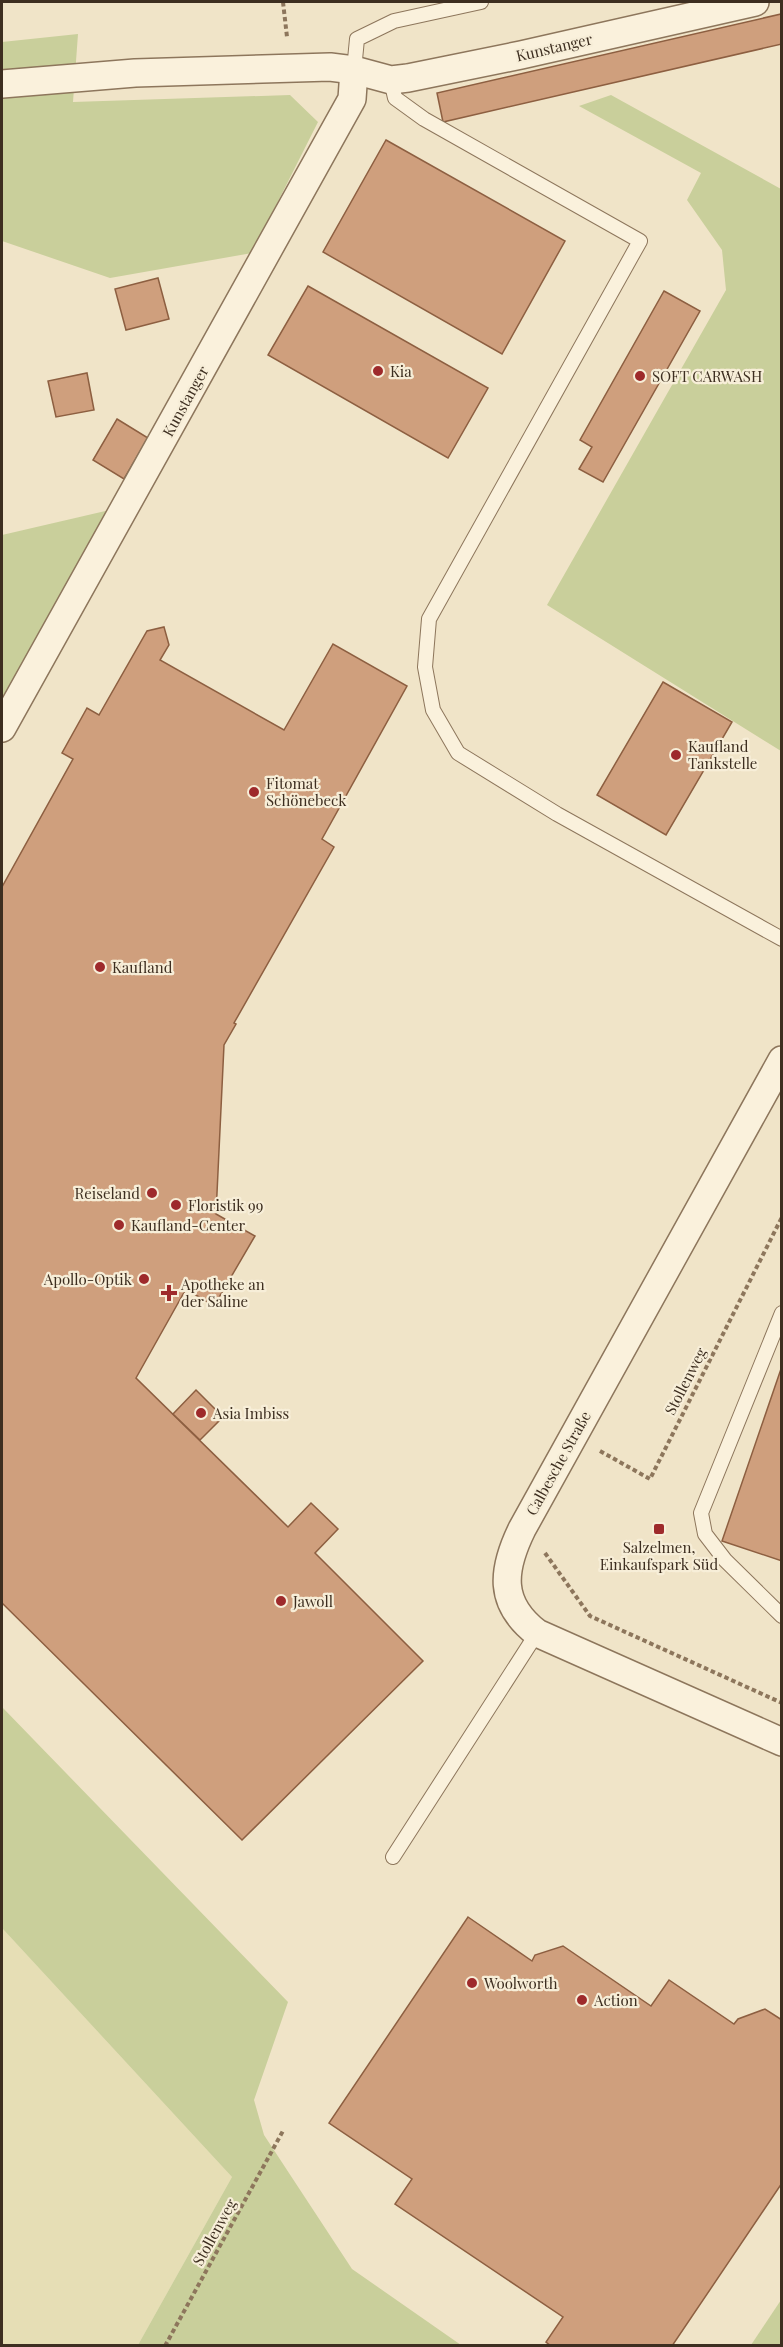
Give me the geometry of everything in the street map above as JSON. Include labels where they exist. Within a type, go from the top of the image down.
[{"type":"street","name":"Kunstanger","points":[[2,84],[135,73],[291,67],[330,67],[354,70],[391,80],[521,56],[755,2]]},
{"type":"street","name":"Kunstanger","points":[[2,728],[352,99],[354,70]]},
{"type":"street","name":"Calbesche Straße","points":[[782,1060],[522,1529],[509,1559],[507,1587],[515,1612],[537,1633],[782,1742]]},
{"type":"lane","name":"Kunstanger","points":[[354,70],[357,39],[394,21],[481,2]]},
{"type":"lane","points":[[391,80],[396,98],[424,119],[640,241],[429,619],[425,667],[432,710],[458,753],[557,814],[782,939]]},
{"type":"lane","points":[[782,1313],[701,1514],[705,1534],[782,1616]]},
{"type":"lane","points":[[393,1857],[537,1633]]},
{"type":"path","points":[[283,2],[291,67]]},
{"type":"path","name":"Stollenweg","points":[[574,1437],[650,1479],[782,1217]]},
{"type":"path","points":[[522,1529],[546,1554],[590,1616],[782,1703]]},
{"type":"path","name":"Stollenweg","points":[[165,2346],[284,2129]]},
{"type":"shaded area","points":[[2,1928],[232,2177],[138,2345],[2,2345]]},
{"type":"green space","points":[[78,34],[73,102],[290,95],[318,122],[252,253],[110,278],[2,241],[2,42]]},
{"type":"green space","points":[[611,95],[781,189],[781,751],[547,605],[726,290],[722,250],[687,200],[701,173],[579,106]]},
{"type":"green space","points":[[114,509],[2,704],[2,535]]},
{"type":"green space","points":[[2,1707],[288,2002],[254,2100],[264,2135],[352,2269],[461,2345],[138,2345],[232,2177],[2,1928]]},
{"type":"green space","points":[[781,2300],[781,2345],[751,2345]]},
{"type":"building","points":[[781,14],[782,44],[443,122],[437,93]]},
{"type":"building","points":[[386,140],[565,241],[502,354],[323,252]]},
{"type":"building","points":[[158,278],[169,319],[126,330],[115,289]]},
{"type":"building","name":"Kia","points":[[308,286],[488,388],[448,458],[268,355]]},
{"type":"building","name":"SOFT CARWASH","points":[[664,291],[700,311],[603,482],[579,469],[592,447],[580,440]]},
{"type":"building","points":[[87,373],[94,410],[56,417],[48,381]]},
{"type":"building","points":[[117,419],[148,438],[124,479],[93,460]]},
{"type":"building","name":"Kaufland-Center","points":[[164,627],[169,645],[160,660],[284,730],[333,644],[407,686],[322,839],[334,847],[234,1023],[236,1024],[224,1045],[216,1214],[255,1236],[214,1306],[186,1289],[136,1378],[288,1527],[311,1503],[338,1529],[315,1553],[423,1661],[242,1840],[2,1603],[2,887],[73,759],[62,753],[87,708],[99,715],[147,631]]},
{"type":"building","points":[[663,682],[732,722],[666,835],[597,795]]},
{"type":"building","points":[[782,1366],[782,1561],[722,1541]]},
{"type":"building","points":[[196,1390],[223,1417],[200,1440],[173,1414]]},
{"type":"building","points":[[468,1917],[532,1961],[535,1955],[563,1946],[651,2006],[669,1980],[734,2024],[738,2019],[765,2009],[782,2020],[782,2183],[672,2346],[551,2346],[546,2342],[563,2317],[395,2204],[412,2179],[329,2123]]},
{"type":"place","name":"Kia","points":[[378,371]]},
{"type":"place","name":"SOFT CARWASH","points":[[640,376]]},
{"type":"place","name":"Kaufland Tankstelle","points":[[676,755]]},
{"type":"place","name":"Fitomat Schönebeck","points":[[254,792]]},
{"type":"place","name":"Kaufland","points":[[100,967]]},
{"type":"place","name":"Reiseland","points":[[152,1193]]},
{"type":"place","name":"Floristik 99","points":[[176,1205]]},
{"type":"place","name":"Kaufland-Center","points":[[119,1225]]},
{"type":"place","name":"Apollo-Optik","points":[[144,1279]]},
{"type":"place","name":"Apotheke an der Saline","points":[[169,1293]]},
{"type":"place","name":"Asia Imbiss","points":[[201,1413]]},
{"type":"place","name":"Salzelmen, Einkaufspark Süd","points":[[659,1529]]},
{"type":"place","name":"Jawoll","points":[[281,1601]]},
{"type":"place","name":"Woolworth","points":[[472,1983]]},
{"type":"place","name":"Action","points":[[582,2000]]}]
